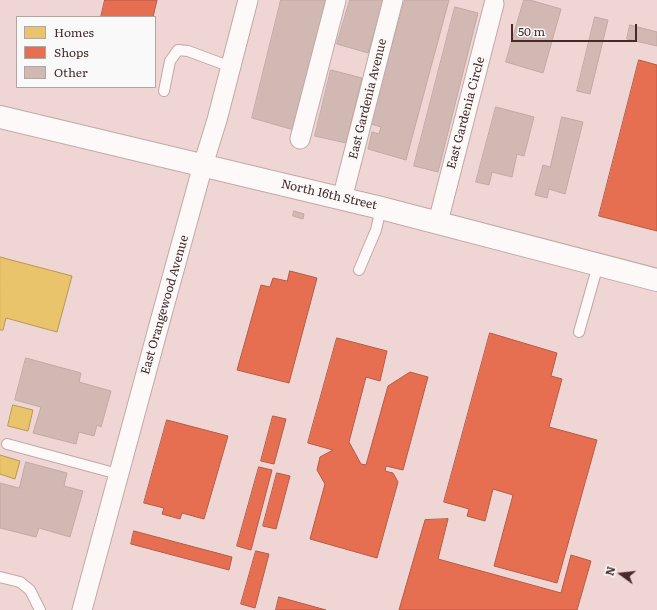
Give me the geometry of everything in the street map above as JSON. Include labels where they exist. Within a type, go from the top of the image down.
[{"type":"main road","name":"North 16th Street","points":[[0,117],[438,222],[657,280]]},
{"type":"street","name":"East Orangewood Avenue","points":[[82,610],[203,165],[217,120],[248,0]]},
{"type":"street","points":[[300,139],[336,0]]},
{"type":"street","name":"East Gardenia Avenue","points":[[342,199],[393,0]]},
{"type":"street","name":"East Gardenia Circle","points":[[438,222],[494,4]]},
{"type":"lane","points":[[164,91],[170,61],[178,50],[188,51],[231,67]]},
{"type":"lane","points":[[359,270],[376,230],[381,208]]},
{"type":"lane","points":[[579,332],[598,265]]},
{"type":"lane","points":[[7,444],[118,474]]},
{"type":"lane","points":[[0,577],[20,582],[30,590],[40,610]]},
{"type":"building: Homes","points":[[0,257],[72,276],[57,332],[6,318],[3,330],[0,330]]},
{"type":"building: Homes","points":[[13,405],[33,410],[28,431],[8,426]]},
{"type":"building: Homes","points":[[0,455],[20,461],[15,479],[0,474]]},
{"type":"building: Shops","points":[[105,0],[157,0],[153,16],[101,16]]},
{"type":"building: Shops","points":[[639,60],[657,65],[657,231],[599,216]]},
{"type":"building: Shops","points":[[290,271],[317,278],[289,383],[237,370],[261,285],[270,287],[273,278],[287,281]]},
{"type":"building: Shops","points":[[490,333],[557,353],[551,376],[562,379],[549,427],[597,440],[557,583],[494,566],[513,495],[493,489],[485,521],[467,516],[469,509],[444,502]]},
{"type":"building: Shops","points":[[337,338],[387,351],[380,381],[366,377],[349,442],[361,464],[366,465],[388,386],[410,372],[428,377],[403,470],[386,466],[385,471],[393,473],[398,482],[377,558],[310,539],[325,484],[317,470],[320,457],[333,450],[308,443]]},
{"type":"building: Shops","points":[[273,416],[286,419],[274,464],[261,461]]},
{"type":"building: Shops","points":[[167,420],[228,436],[204,519],[182,513],[180,519],[162,514],[164,508],[144,503]]},
{"type":"building: Shops","points":[[259,467],[272,470],[251,550],[237,546]]},
{"type":"building: Shops","points":[[277,473],[290,476],[276,529],[263,526]]},
{"type":"building: Shops","points":[[448,519],[438,559],[561,593],[571,555],[591,561],[577,610],[399,610],[425,520]]},
{"type":"building: Shops","points":[[134,531],[232,557],[229,570],[131,544]]},
{"type":"building: Shops","points":[[256,551],[269,554],[255,608],[241,604]]},
{"type":"building: Shops","points":[[279,597],[326,610],[276,610]]},
{"type":"building: Other","points":[[281,0],[328,0],[294,130],[252,118]]},
{"type":"building: Other","points":[[350,0],[384,0],[368,53],[337,44]]},
{"type":"building: Other","points":[[405,0],[449,0],[406,160],[368,149],[372,132],[379,134],[381,127],[371,124]]},
{"type":"building: Other","points":[[524,0],[530,0],[561,9],[543,73],[506,62]]},
{"type":"building: Other","points":[[455,7],[478,13],[438,172],[414,166]]},
{"type":"building: Other","points":[[595,17],[608,20],[590,94],[577,91]]},
{"type":"building: Other","points":[[630,25],[657,32],[657,46],[627,39]]},
{"type":"building: Other","points":[[331,70],[362,78],[346,143],[315,136]]},
{"type":"building: Other","points":[[496,107],[534,117],[524,156],[517,154],[512,177],[492,172],[489,185],[476,182]]},
{"type":"building: Other","points":[[562,117],[583,122],[565,194],[549,189],[547,198],[535,195],[543,165],[550,167]]},
{"type":"building: Other","points":[[294,211],[304,214],[303,219],[293,216]]},
{"type":"building: Other","points":[[26,358],[81,373],[79,382],[111,391],[101,427],[97,425],[94,436],[79,432],[76,444],[33,433],[41,407],[15,400]]},
{"type":"building: Other","points":[[26,462],[67,473],[64,486],[83,491],[70,537],[39,528],[36,537],[0,528],[0,483],[19,488]]}]
